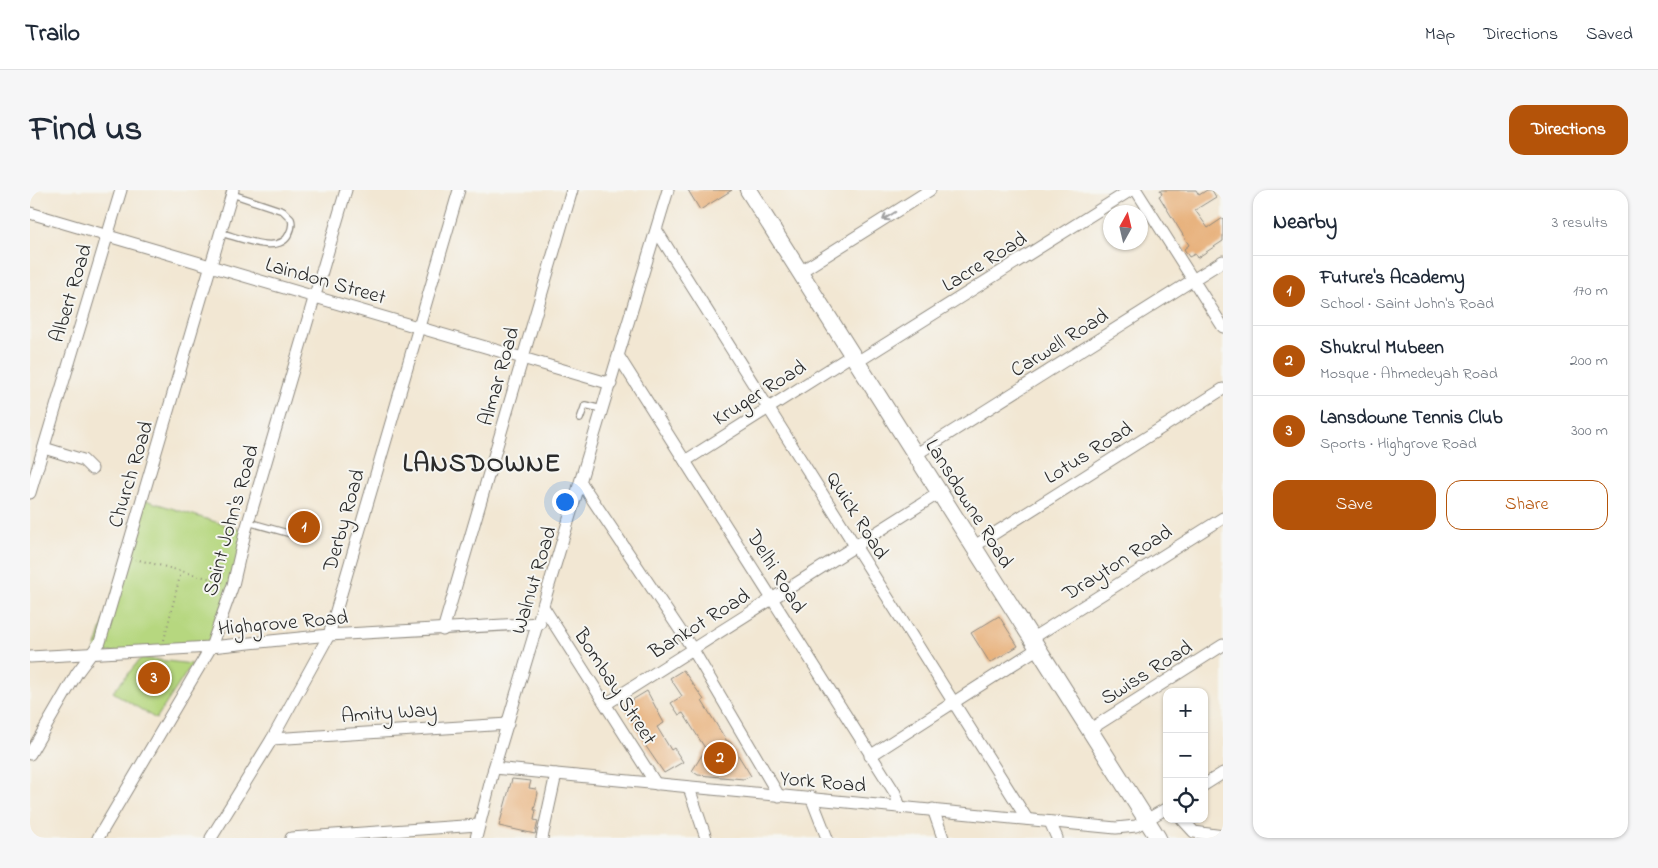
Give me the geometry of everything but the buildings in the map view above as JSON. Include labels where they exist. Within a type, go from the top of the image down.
[{"type":"street","name":"Albert Road","points":[[30,493],[121,190]]},
{"type":"street","name":"Saint John's Road","points":[[98,838],[211,647],[233,584],[248,522],[346,190]]},
{"type":"street","name":"Derby Road","points":[[211,838],[272,739],[329,636],[459,190]]},
{"type":"street","name":"Almar Road","points":[[443,630],[572,190]]},
{"type":"street","name":"Walnut Road","points":[[476,838],[494,768],[582,484],[668,190]]},
{"type":"street","name":"Lansdowne Road","points":[[748,190],[1158,838]]},
{"type":"street","points":[[800,272],[930,190]]},
{"type":"street","name":"Lacre Road","points":[[854,359],[1131,190]]},
{"type":"street","points":[[1136,190],[1223,327]]},
{"type":"street","name":"Church Road","points":[[30,754],[77,673],[94,653],[100,642],[233,192]]},
{"type":"street","name":"Laindon Street","points":[[30,213],[611,384]]},
{"type":"street","name":"Quick Road","points":[[656,231],[1027,819]]},
{"type":"street","name":"Carwell Road","points":[[915,454],[1223,261]]},
{"type":"street","name":"Delhi Road","points":[[619,357],[895,793],[900,807]]},
{"type":"street","name":"Kruger Road","points":[[685,461],[769,408],[854,359]]},
{"type":"street","name":"Lotus Road","points":[[973,546],[1223,389]]},
{"type":"street","points":[[44,448],[83,460],[92,469]]},
{"type":"street","points":[[582,484],[692,648],[778,796]]},
{"type":"street","name":"Bankot Road","points":[[606,704],[939,493]]},
{"type":"street","name":"Drayton Road","points":[[870,756],[954,703],[1034,644],[1223,518]]},
{"type":"street","name":"Bombay Street","points":[[544,608],[656,784]]},
{"type":"street","name":"Highgrove Road","points":[[30,657],[211,647],[329,636],[540,623]]},
{"type":"street","name":"Swiss Road","points":[[1089,730],[1223,645]]},
{"type":"street","name":"Amity Way","points":[[272,739],[508,724]]},
{"type":"street","name":"York Road","points":[[494,768],[1122,828],[1136,826],[1163,810]]},
{"type":"street","points":[[1208,782],[1223,773]]},
{"type":"street","points":[[542,838],[556,774]]},
{"type":"street","points":[[689,788],[706,838]]},
{"type":"street","points":[[811,797],[827,838]]},
{"type":"street","points":[[933,809],[944,838]]},
{"type":"street","points":[[1050,822],[1057,838]]},
{"type":"street","points":[[1186,823],[1194,832],[1223,836]]},
{"type":"street","points":[[291,838],[478,825]]},
{"type":"lane","points":[[221,233],[274,245],[284,241],[291,229],[291,219],[283,211],[233,192]]},
{"type":"lane","points":[[580,419],[585,406],[604,409]]},
{"type":"lane","points":[[248,522],[291,534]]},
{"type":"path","points":[[135,559],[233,584]]},
{"type":"path","points":[[161,649],[182,571]]},
{"type":"green space","points":[[142,499],[248,532],[214,647],[94,653]]},
{"type":"green space","points":[[141,658],[192,664],[156,719],[113,692]]},
{"type":"place","name":"Future's Academy","points":[[304,527]]},
{"type":"place","name":"Lansdowne Tennis Club","points":[[154,678]]},
{"type":"place","name":"Shukrul Mubeen","points":[[720,758]]},
{"type":"district","name":"LANSDOWNE","points":[[482,462]]}]
